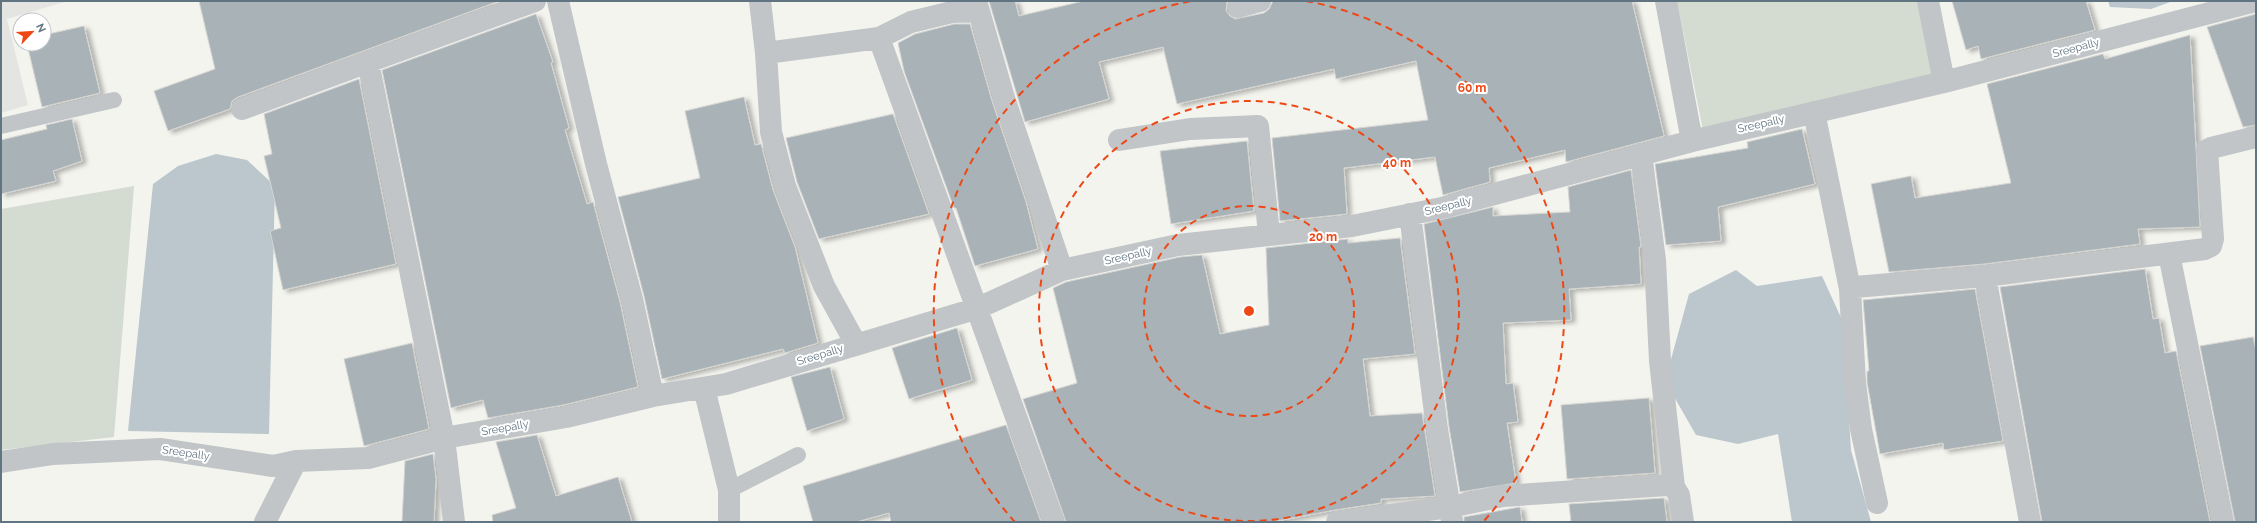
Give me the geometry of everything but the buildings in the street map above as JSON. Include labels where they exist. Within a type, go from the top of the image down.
[{"type":"street","points":[[242,109],[535,1]]},
{"type":"street","points":[[558,1],[596,164],[632,299],[653,396]]},
{"type":"street","points":[[760,1],[766,53],[771,132],[785,186],[824,286],[856,344]]},
{"type":"street","points":[[1238,7],[1260,1]]},
{"type":"street","points":[[1666,1],[1692,141]]},
{"type":"street","points":[[1928,1],[1944,82]]},
{"type":"street","name":"Sreepally","points":[[1,462],[53,454],[160,448],[273,466],[296,461],[368,458],[444,438],[566,417],[653,396],[704,388],[978,308],[1062,270],[1178,245],[1352,226],[1442,208],[1640,154],[1944,82],[2256,1]]},
{"type":"street","points":[[766,53],[879,38],[911,22],[977,6],[1004,98],[1062,270]]},
{"type":"street","points":[[879,38],[978,308],[1054,522]]},
{"type":"street","points":[[368,62],[444,438],[454,522]]},
{"type":"street","points":[[1814,112],[1850,289],[1855,384],[1861,429],[1877,503]]},
{"type":"street","points":[[1119,140],[1190,128],[1258,126],[1269,234]]},
{"type":"street","points":[[1850,289],[1855,286],[1985,276],[2205,249],[2211,246],[2214,239],[2207,150],[2256,137]]},
{"type":"street","points":[[1640,154],[1655,260],[1660,361],[1674,487],[1679,495],[1683,522]]},
{"type":"street","points":[[1410,214],[1437,429],[1451,515]]},
{"type":"street","points":[[2169,254],[2223,522]]},
{"type":"street","points":[[1985,276],[2030,522]]},
{"type":"street","points":[[704,388],[729,490],[729,522]]},
{"type":"street","points":[[265,522],[296,461]]},
{"type":"street","points":[[1337,522],[1451,515],[1482,499],[1542,492],[1667,485],[1674,487]]},
{"type":"lane","points":[[1,126],[114,100]]},
{"type":"lane","points":[[729,490],[798,455]]},
{"type":"shaded area","points":[[1,1],[68,1],[31,12],[12,12],[12,18],[7,19],[12,39],[12,52],[15,52],[28,105],[1,113]]},
{"type":"shaded area","points":[[1677,1],[1919,1],[1934,74],[1704,135]]},
{"type":"shaded area","points":[[2108,1],[2173,1],[2151,9],[2110,7]]},
{"type":"shaded area","points":[[216,154],[247,160],[275,186],[269,434],[128,431],[153,184],[178,166]]},
{"type":"shaded area","points":[[134,186],[114,437],[1,450],[1,209]]},
{"type":"shaded area","points":[[1736,270],[1757,286],[1822,276],[1843,322],[1851,450],[1871,522],[1792,522],[1778,434],[1738,444],[1696,435],[1665,381],[1689,294]]}]
